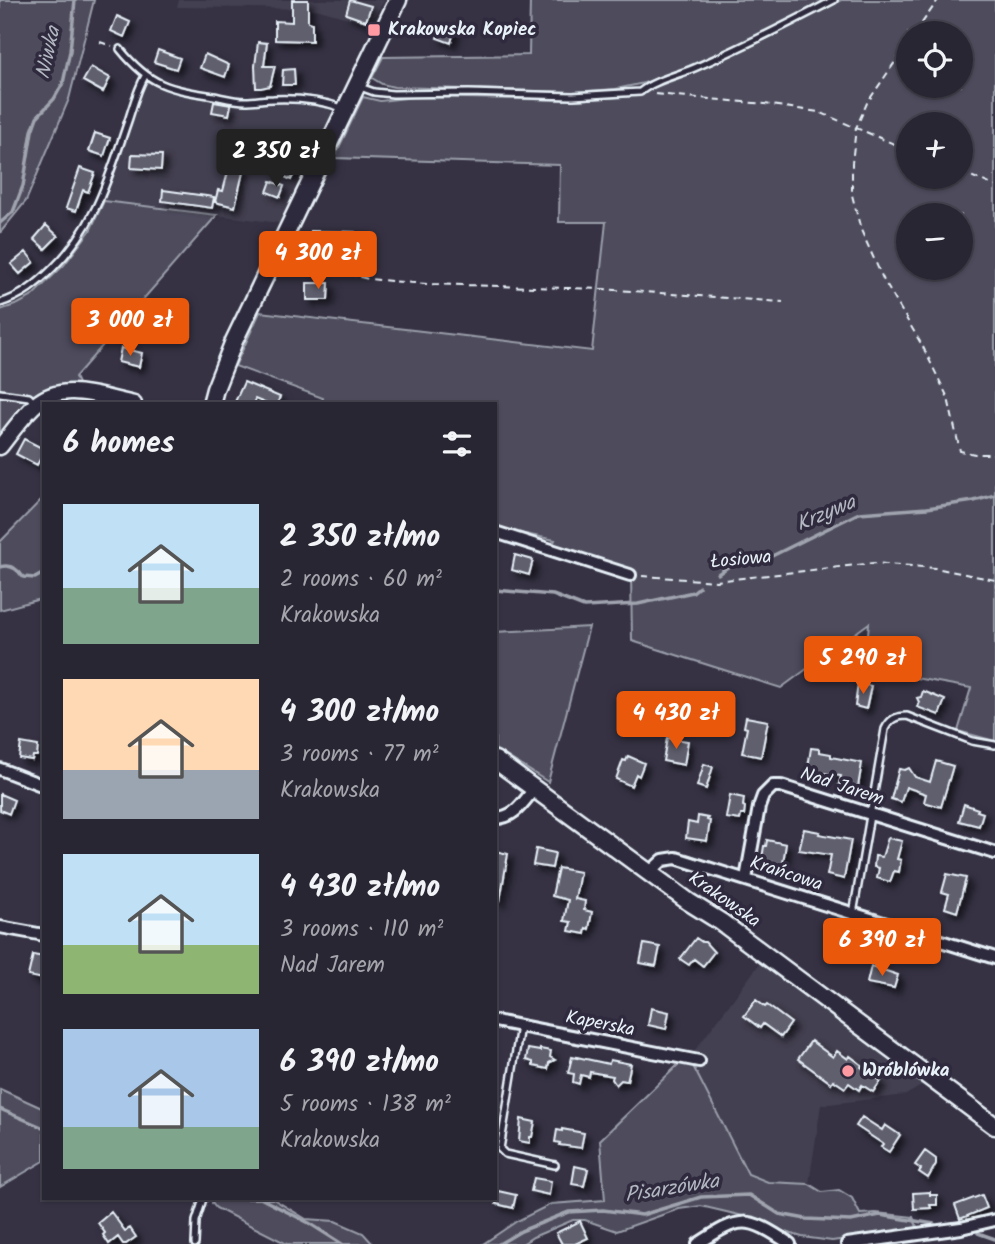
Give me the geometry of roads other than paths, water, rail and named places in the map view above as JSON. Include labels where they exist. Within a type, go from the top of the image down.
[{"type":"main road","points":[[212,402],[230,350],[398,0]]},
{"type":"main road","name":"Krakowska","points":[[497,761],[649,873],[721,922],[995,1126]]},
{"type":"street","points":[[0,447],[36,404],[55,394],[71,391],[124,402]]},
{"type":"street","points":[[497,533],[630,575]]},
{"type":"street","points":[[0,769],[42,785]]},
{"type":"street","name":"Nad Jarem","points":[[746,879],[759,807],[763,796],[773,786],[781,786],[995,853]]},
{"type":"street","points":[[497,818],[513,814],[535,788]]},
{"type":"street","name":"Krańcowa","points":[[649,873],[663,860],[676,858],[995,958]]},
{"type":"street","points":[[0,927],[42,935]]},
{"type":"street","name":"Kaperska","points":[[497,1021],[699,1061]]},
{"type":"street","points":[[847,1244],[961,1228],[995,1220]]},
{"type":"street","points":[[698,1244],[724,1227],[749,1223],[761,1226],[790,1244]]},
{"type":"lane","points":[[357,85],[374,92],[393,94],[573,96],[640,92],[762,38],[834,0]]},
{"type":"lane","points":[[120,50],[145,76],[186,91],[245,101],[313,101],[345,109]]},
{"type":"lane","points":[[0,303],[27,291],[65,256],[79,238],[103,194],[145,76]]},
{"type":"lane","points":[[0,393],[29,397],[36,404]]},
{"type":"lane","points":[[853,914],[884,729],[892,719],[907,716],[972,741],[995,745]]},
{"type":"lane","points":[[520,1026],[500,1149],[505,1154],[555,1165]]},
{"type":"lane","points":[[195,1244],[196,1221],[203,1200]]},
{"type":"waterway","name":"Niwka","points":[[0,223],[13,212],[23,186],[32,131],[37,117],[54,99],[63,83],[70,51],[75,0]]},
{"type":"waterway","name":"Krzywa","points":[[718,574],[733,563],[770,557],[859,513],[927,508],[995,495]]},
{"type":"waterway","name":"Krzywa","points":[[0,567],[13,568],[23,577],[35,578],[42,574]]},
{"type":"waterway","name":"Krzywa","points":[[497,590],[553,595],[584,607],[638,604],[693,592],[699,587]]},
{"type":"waterway","points":[[0,1109],[42,1127]]},
{"type":"waterway","name":"Pisarzówka","points":[[499,1244],[521,1231],[569,1212],[603,1210],[642,1215],[701,1197],[749,1195],[779,1214],[806,1219],[851,1221],[880,1215],[934,1224]]},
{"type":"waterway","points":[[264,1200],[342,1244]]},
{"type":"waterway","name":"Pisarzówka","points":[[978,1233],[995,1239]]},
{"type":"place","name":"Krakowska Kopiec","points":[[374,30]]},
{"type":"place","name":"Wróblówka","points":[[848,1071]]}]
